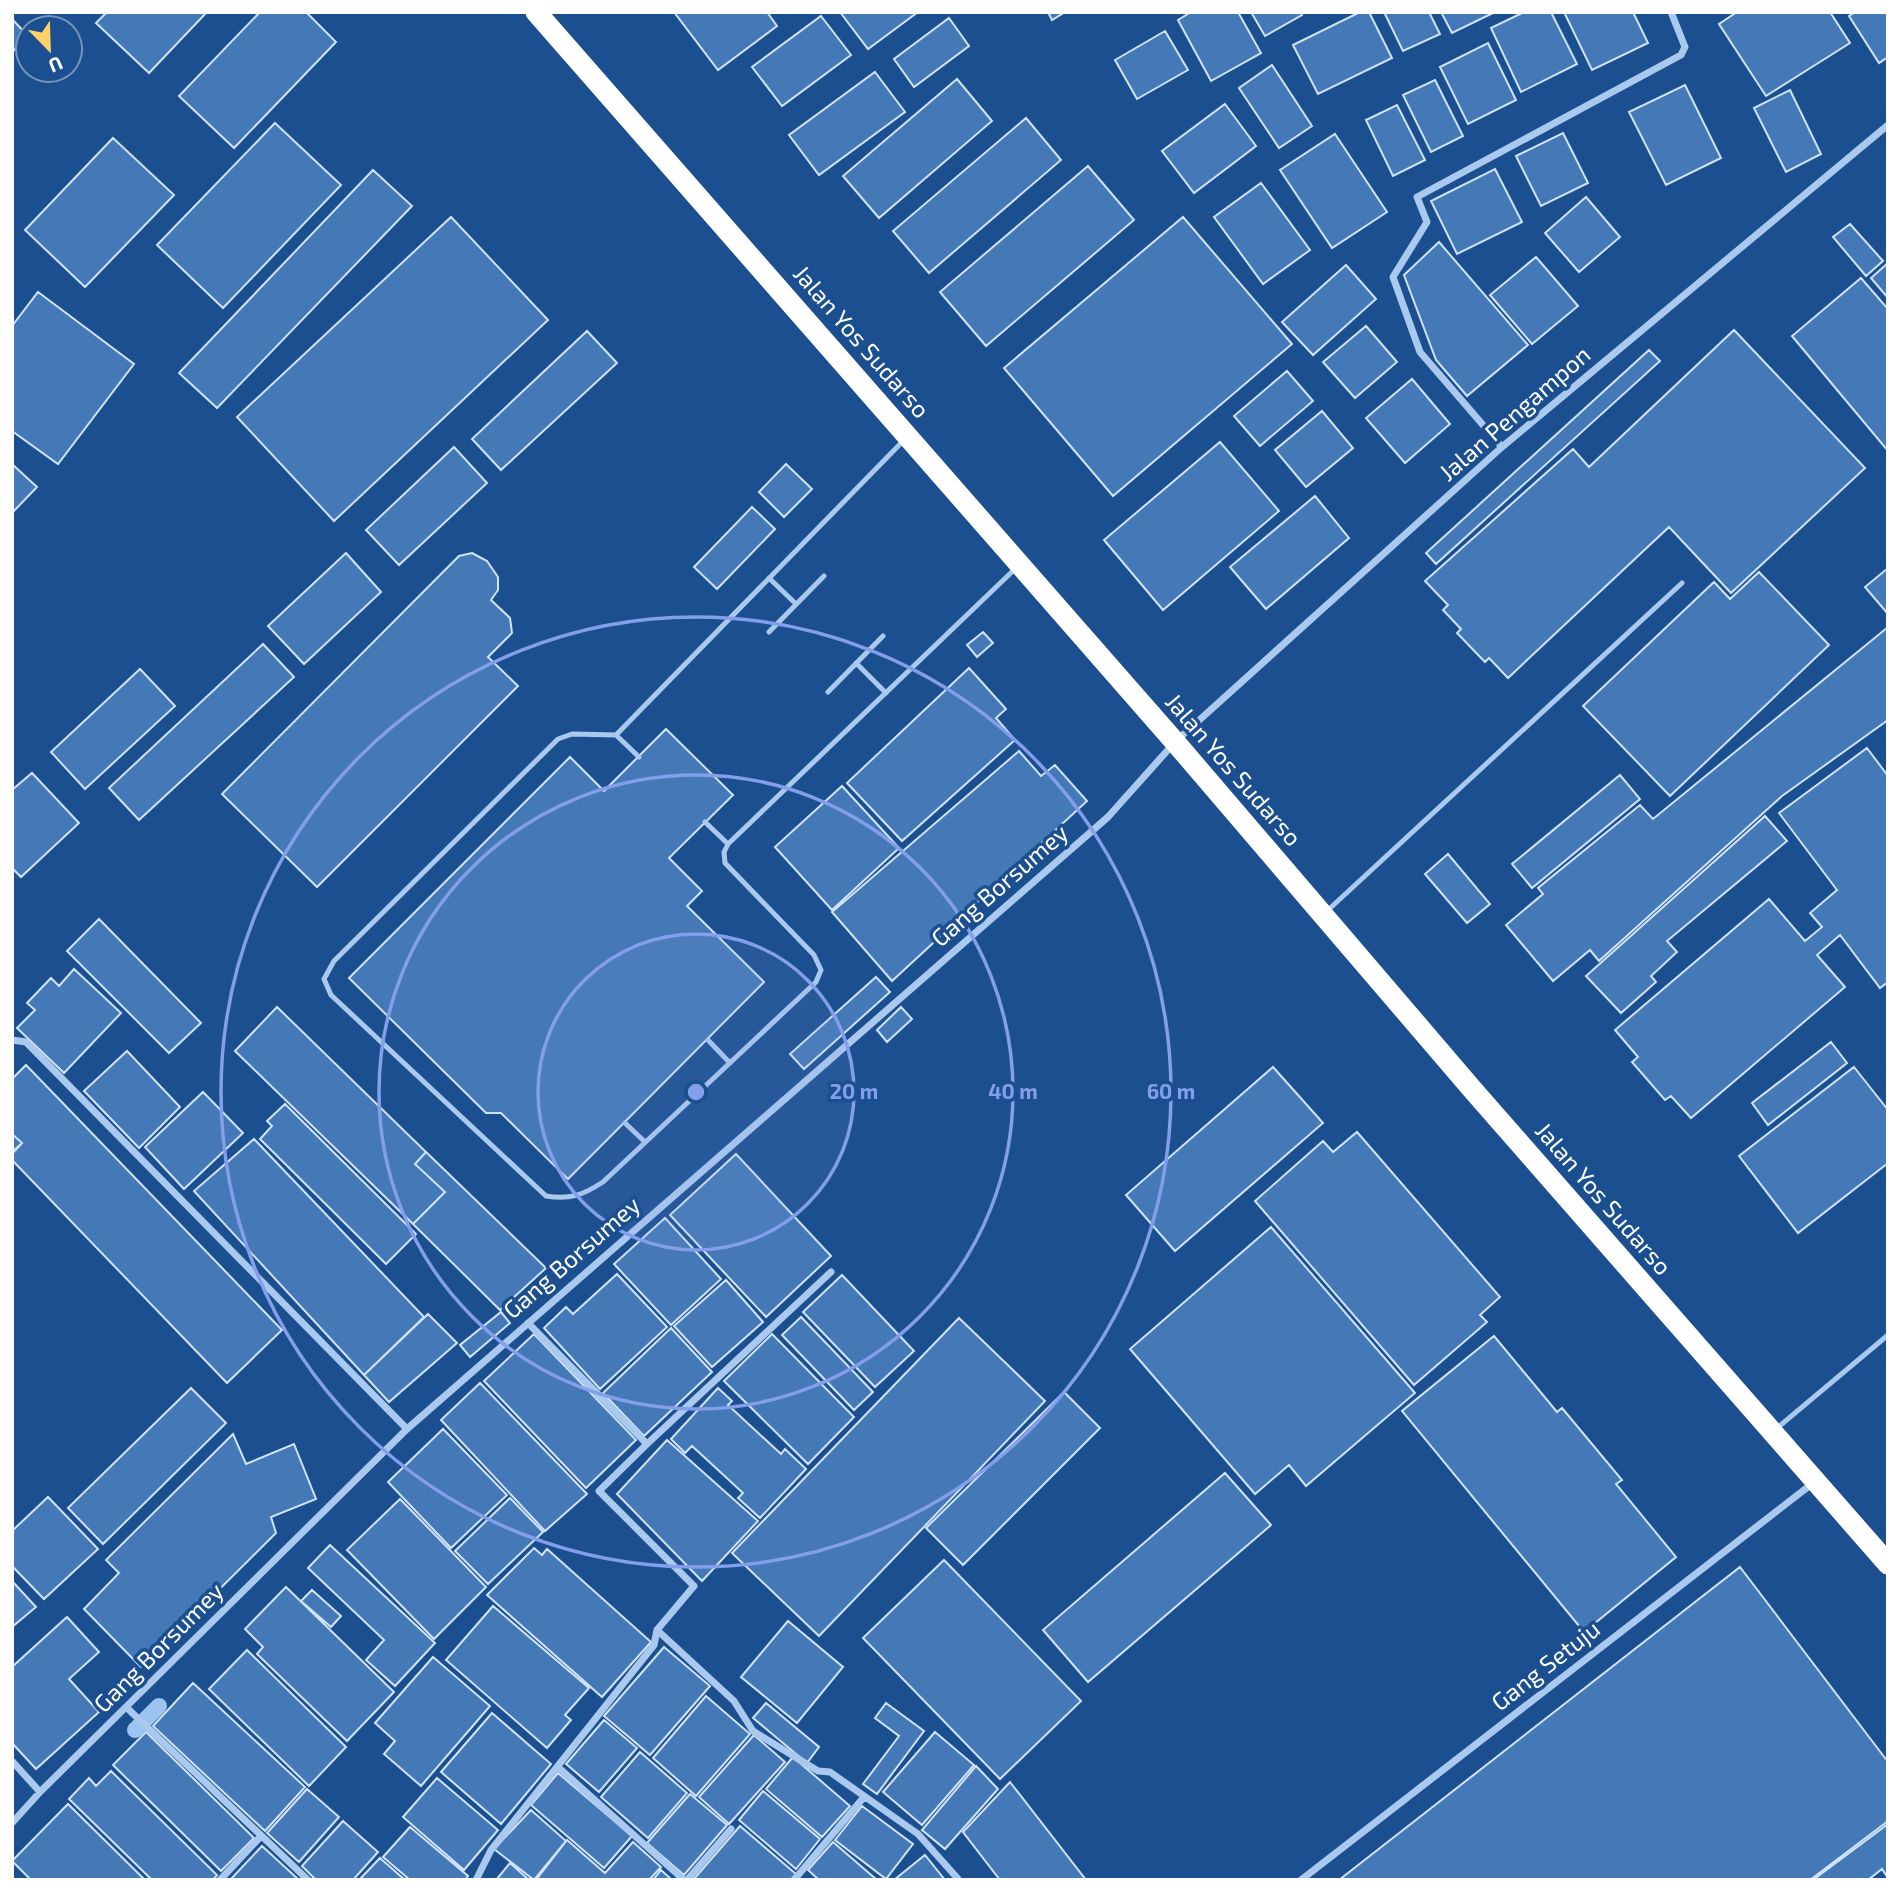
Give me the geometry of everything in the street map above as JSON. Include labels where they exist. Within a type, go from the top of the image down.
[{"type":"highway","name":"Jalan Yos Sudarso","points":[[536,12],[1175,742],[1814,1482],[1888,1564]]},
{"type":"street","points":[[1502,447],[1420,352],[1392,277],[1427,222],[1417,197],[1681,55],[1685,47],[1671,12]]},
{"type":"street","name":"Jalan Pengampon","points":[[1175,742],[1502,447],[1888,125]]},
{"type":"street","name":"Gang Borsumey","points":[[12,1823],[40,1792],[407,1429],[1108,817],[1175,742]]},
{"type":"street","points":[[12,1040],[26,1042],[407,1429]]},
{"type":"street","points":[[476,1880],[491,1850],[654,1645],[657,1630],[694,1586],[599,1491],[831,1272]]},
{"type":"street","points":[[528,1323],[647,1444]]},
{"type":"street","name":"Gang Setuju","points":[[1301,1880],[1814,1482]]},
{"type":"street","points":[[657,1630],[734,1702],[753,1731],[818,1771],[830,1772],[918,1834],[959,1880]]},
{"type":"street","points":[[126,1707],[309,1880]]},
{"type":"street","points":[[12,1761],[40,1792]]},
{"type":"street","points":[[558,1767],[686,1880],[732,1829]]},
{"type":"street","points":[[794,1880],[864,1797]]},
{"type":"street","points":[[220,1880],[261,1836]]},
{"type":"lane","points":[[616,735],[908,436]]},
{"type":"lane","points":[[639,757],[616,735],[572,734],[558,739],[334,961],[324,979],[331,995],[546,1196],[564,1199],[583,1195],[603,1182],[816,982],[821,970],[814,954],[725,863],[724,852],[728,844],[1019,565]]},
{"type":"lane","points":[[769,632],[824,576]]},
{"type":"lane","points":[[769,578],[796,604]]},
{"type":"lane","points":[[1323,915],[1682,583]]},
{"type":"lane","points":[[828,692],[883,636]]},
{"type":"lane","points":[[856,663],[886,693]]},
{"type":"lane","points":[[705,822],[728,844]]},
{"type":"lane","points":[[708,1040],[730,1063]]},
{"type":"lane","points":[[625,1122],[645,1142]]},
{"type":"lane","points":[[1772,1433],[1888,1335]]},
{"type":"building","points":[[107,12],[207,12],[149,73],[96,23]]},
{"type":"building","points":[[260,12],[306,12],[336,42],[234,148],[179,96]]},
{"type":"building","points":[[674,12],[767,12],[777,26],[718,70]]},
{"type":"building","points":[[840,12],[918,12],[868,49]]},
{"type":"building","points":[[1048,12],[1065,12],[1052,20]]},
{"type":"building","points":[[1191,12],[1238,12],[1261,53],[1211,81],[1178,20]]},
{"type":"building","points":[[1251,12],[1301,12],[1302,15],[1265,36]]},
{"type":"building","points":[[1360,12],[1369,12],[1392,58],[1318,94],[1293,45]]},
{"type":"building","points":[[1384,12],[1429,12],[1440,34],[1403,51]]},
{"type":"building","points":[[1441,12],[1495,12],[1452,33]]},
{"type":"building","points":[[1524,12],[1551,12],[1577,64],[1521,92],[1491,28]]},
{"type":"building","points":[[1564,12],[1633,12],[1648,43],[1592,70]]},
{"type":"building","points":[[1737,12],[1830,12],[1850,43],[1766,96],[1719,24]]},
{"type":"building","points":[[1855,12],[1888,12],[1888,57],[1879,63],[1849,16]]},
{"type":"building","points":[[821,16],[851,55],[782,106],[752,67]]},
{"type":"building","points":[[949,18],[969,46],[914,87],[894,59]]},
{"type":"building","points":[[12,19],[14,50],[12,52]]},
{"type":"building","points":[[1165,31],[1188,70],[1137,99],[1115,60]]},
{"type":"building","points":[[1488,43],[1516,100],[1468,124],[1440,67]]},
{"type":"building","points":[[1272,65],[1312,126],[1279,148],[1239,88]]},
{"type":"building","points":[[875,72],[905,112],[819,175],[789,135]]},
{"type":"building","points":[[957,79],[992,121],[879,218],[843,176]]},
{"type":"building","points":[[1435,80],[1463,136],[1431,152],[1403,95]]},
{"type":"building","points":[[1685,85],[1721,158],[1666,185],[1629,112]]},
{"type":"building","points":[[1790,90],[1821,154],[1786,172],[1754,108]]},
{"type":"building","points":[[1225,104],[1256,146],[1194,193],[1162,151]]},
{"type":"building","points":[[1397,105],[1425,160],[1393,176],[1366,120]]},
{"type":"building","points":[[1026,118],[1061,160],[929,273],[893,231]]},
{"type":"building","points":[[275,123],[341,185],[223,308],[157,245]]},
{"type":"building","points":[[1563,133],[1588,183],[1541,206],[1516,156]]},
{"type":"building","points":[[1335,134],[1387,212],[1332,248],[1280,170]]},
{"type":"building","points":[[113,138],[174,195],[85,287],[25,230]]},
{"type":"building","points":[[1088,166],[1134,220],[986,346],[940,292]]},
{"type":"building","points":[[1495,169],[1522,222],[1457,254],[1431,201]]},
{"type":"building","points":[[373,170],[412,206],[217,408],[179,373]]},
{"type":"building","points":[[1261,183],[1310,250],[1263,284],[1214,217]]},
{"type":"building","points":[[1586,197],[1620,237],[1579,272],[1545,233]]},
{"type":"building","points":[[451,217],[548,320],[334,521],[237,417]]},
{"type":"building","points":[[1183,217],[1292,344],[1113,496],[1004,368]]},
{"type":"building","points":[[1850,224],[1883,261],[1866,276],[1833,237]]},
{"type":"building","points":[[1439,242],[1528,345],[1467,396],[1436,360],[1404,275]]},
{"type":"building","points":[[1536,257],[1578,306],[1532,344],[1490,295]]},
{"type":"building","points":[[1888,263],[1888,298],[1871,278]]},
{"type":"building","points":[[1346,265],[1376,299],[1313,355],[1282,322]]},
{"type":"building","points":[[1861,278],[1888,309],[1888,451],[1792,336]]},
{"type":"building","points":[[38,292],[134,364],[58,464],[12,431],[12,326]]},
{"type":"building","points":[[1366,326],[1397,362],[1355,398],[1323,362]]},
{"type":"building","points":[[1734,330],[1865,468],[1731,593],[1669,527],[1508,678],[1489,658],[1485,662],[1457,633],[1461,629],[1443,610],[1448,605],[1425,581],[1573,449],[1589,467]]},
{"type":"building","points":[[587,331],[617,363],[501,470],[472,439]]},
{"type":"building","points":[[1649,350],[1660,361],[1436,564],[1426,553]]},
{"type":"building","points":[[1287,371],[1313,401],[1260,446],[1234,416]]},
{"type":"building","points":[[1412,379],[1450,424],[1405,463],[1366,418]]},
{"type":"building","points":[[1322,411],[1353,448],[1306,487],[1275,450]]},
{"type":"building","points":[[1220,442],[1279,511],[1163,610],[1104,540]]},
{"type":"building","points":[[454,447],[487,483],[399,565],[366,530]]},
{"type":"building","points":[[12,464],[37,487],[12,513]]},
{"type":"building","points":[[786,464],[812,489],[784,517],[759,492]]},
{"type":"building","points":[[1315,496],[1349,538],[1266,609],[1230,567]]},
{"type":"building","points":[[752,507],[775,529],[717,589],[694,567]]},
{"type":"building","points":[[346,553],[381,592],[304,664],[268,626]]},
{"type":"building","points":[[472,553],[487,561],[498,577],[498,590],[491,600],[510,618],[512,633],[488,657],[518,686],[317,887],[222,794],[459,556]]},
{"type":"building","points":[[1888,568],[1888,614],[1865,587]]},
{"type":"building","points":[[1759,572],[1829,645],[1670,796],[1583,706],[1714,582],[1730,599]]},
{"type":"building","points":[[1888,627],[1888,720],[1782,796],[1599,961],[1590,950],[1553,981],[1506,925],[1543,894],[1538,888],[1640,805],[1653,819]]},
{"type":"building","points":[[983,632],[993,643],[977,657],[967,645]]},
{"type":"building","points":[[263,644],[294,677],[139,820],[109,788]]},
{"type":"building","points":[[969,668],[1006,709],[996,718],[1015,740],[902,841],[847,783]]},
{"type":"building","points":[[140,669],[175,706],[85,789],[51,752]]},
{"type":"building","points":[[666,729],[733,795],[669,858],[702,891],[687,906],[764,982],[568,1179],[501,1113],[486,1113],[349,978],[570,757],[604,791]]},
{"type":"building","points":[[1867,748],[1888,776],[1888,982],[1880,988],[1840,935],[1817,955],[1845,987],[1691,1118],[1671,1096],[1665,1100],[1632,1062],[1638,1057],[1615,1030],[1769,899],[1805,941],[1822,927],[1810,913],[1837,890],[1779,813]]},
{"type":"building","points":[[1019,751],[1041,776],[1055,765],[1087,801],[892,981],[832,912]]},
{"type":"building","points":[[32,773],[79,823],[21,877],[12,868],[12,790]]},
{"type":"building","points":[[1620,775],[1640,799],[1532,888],[1512,864]]},
{"type":"building","points":[[842,786],[899,848],[832,910],[775,847]]},
{"type":"building","points":[[1765,816],[1787,841],[1667,941],[1677,952],[1651,976],[1656,982],[1621,1013],[1586,976]]},
{"type":"building","points":[[1448,854],[1490,904],[1467,923],[1425,874]]},
{"type":"building","points":[[99,919],[201,1023],[169,1053],[67,951]]},
{"type":"building","points":[[74,969],[121,1013],[64,1073],[17,1028],[35,1010],[27,1003],[51,978],[59,986]]},
{"type":"building","points":[[876,977],[890,992],[804,1069],[790,1054]]},
{"type":"building","points":[[277,1007],[426,1152],[415,1164],[445,1192],[413,1224],[235,1051]]},
{"type":"building","points":[[901,1007],[912,1019],[887,1042],[877,1030]]},
{"type":"building","points":[[1831,1042],[1847,1063],[1768,1125],[1752,1103]]},
{"type":"building","points":[[127,1051],[180,1107],[139,1148],[84,1091]]},
{"type":"building","points":[[26,1065],[282,1330],[227,1383],[12,1160],[12,1154],[22,1143],[12,1134],[12,1079]]},
{"type":"building","points":[[1273,1067],[1323,1123],[1175,1251],[1126,1195]]},
{"type":"building","points":[[1854,1067],[1888,1110],[1888,1163],[1798,1233],[1739,1156]]},
{"type":"building","points":[[203,1092],[243,1133],[184,1189],[145,1147]]},
{"type":"building","points":[[285,1104],[416,1234],[386,1264],[260,1139],[272,1126],[267,1121]]},
{"type":"building","points":[[1357,1132],[1500,1297],[1480,1315],[1487,1322],[1414,1385],[1255,1201],[1323,1141],[1333,1152]]},
{"type":"building","points":[[12,1134],[22,1143],[12,1152]]},
{"type":"building","points":[[254,1139],[424,1317],[364,1375],[194,1191]]},
{"type":"building","points":[[426,1152],[546,1268],[500,1310],[413,1224],[445,1192],[415,1164]]},
{"type":"building","points":[[736,1154],[831,1256],[766,1317],[670,1215]]},
{"type":"building","points":[[665,1218],[721,1279],[671,1325],[614,1264]]},
{"type":"building","points":[[1271,1227],[1415,1393],[1306,1486],[1289,1465],[1255,1494],[1130,1349]]},
{"type":"building","points":[[617,1274],[667,1327],[600,1389],[544,1328],[566,1307],[573,1314]]},
{"type":"building","points":[[842,1275],[914,1351],[875,1387],[803,1312]]},
{"type":"building","points":[[726,1280],[763,1322],[712,1367],[674,1326]]},
{"type":"building","points":[[501,1312],[510,1323],[470,1357],[460,1345]]},
{"type":"building","points":[[428,1314],[457,1343],[389,1402],[364,1375]]},
{"type":"building","points":[[801,1317],[873,1392],[854,1410],[782,1335]]},
{"type":"building","points":[[959,1318],[1045,1401],[819,1636],[732,1553]]},
{"type":"building","points":[[671,1328],[712,1372],[644,1436],[603,1393]]},
{"type":"building","points":[[534,1334],[636,1440],[586,1488],[484,1381]]},
{"type":"building","points":[[772,1334],[854,1417],[808,1464],[724,1381]]},
{"type":"building","points":[[1494,1336],[1557,1412],[1562,1408],[1622,1480],[1616,1484],[1676,1557],[1584,1632],[1402,1411]]},
{"type":"building","points":[[480,1383],[587,1494],[545,1531],[441,1420]]},
{"type":"building","points":[[191,1388],[226,1423],[103,1544],[68,1508]]},
{"type":"building","points":[[718,1388],[732,1401],[728,1405],[781,1454],[785,1449],[806,1469],[760,1518],[738,1498],[743,1493],[692,1446],[685,1453],[671,1439]]},
{"type":"building","points":[[1064,1392],[1100,1428],[963,1565],[926,1528]]},
{"type":"building","points":[[443,1429],[507,1495],[451,1548],[388,1482]]},
{"type":"building","points":[[233,1434],[246,1464],[294,1444],[316,1499],[271,1517],[276,1533],[141,1667],[84,1609],[119,1573],[106,1560]]},
{"type":"building","points":[[667,1440],[758,1521],[702,1581],[617,1494]]},
{"type":"building","points":[[1225,1473],[1271,1525],[1088,1682],[1043,1630]]},
{"type":"building","points":[[48,1497],[98,1549],[44,1599],[12,1566],[12,1531]]},
{"type":"building","points":[[510,1498],[543,1532],[488,1584],[455,1551]]},
{"type":"building","points":[[400,1499],[486,1587],[434,1639],[347,1550]]},
{"type":"building","points":[[330,1545],[435,1643],[395,1686],[366,1660],[384,1640],[308,1568]]},
{"type":"building","points":[[534,1548],[542,1555],[547,1549],[651,1642],[602,1697],[487,1595]]},
{"type":"building","points":[[944,1560],[1081,1701],[1000,1779],[863,1638]]},
{"type":"building","points":[[1740,1567],[1888,1762],[1888,1821],[1810,1880],[1339,1880]]},
{"type":"building","points":[[12,1581],[36,1607],[12,1627]]},
{"type":"building","points":[[286,1587],[394,1692],[347,1741],[257,1654],[263,1647],[245,1629]]},
{"type":"building","points":[[312,1590],[341,1616],[331,1627],[301,1601]]},
{"type":"building","points":[[493,1606],[589,1688],[565,1715],[571,1720],[547,1748],[446,1660]]},
{"type":"building","points":[[67,1617],[99,1652],[69,1679],[99,1712],[36,1769],[12,1743],[12,1667]]},
{"type":"building","points":[[788,1621],[843,1667],[797,1723],[741,1677]]},
{"type":"building","points":[[664,1647],[710,1686],[650,1755],[604,1716]]},
{"type":"building","points":[[247,1650],[346,1747],[309,1786],[209,1689]]},
{"type":"building","points":[[433,1657],[490,1706],[421,1786],[384,1754],[395,1741],[375,1723]]},
{"type":"building","points":[[193,1683],[305,1787],[265,1831],[153,1726]]},
{"type":"building","points":[[706,1696],[750,1734],[696,1796],[653,1758]]},
{"type":"building","points":[[766,1703],[819,1747],[807,1763],[753,1718]]},
{"type":"building","points":[[886,1703],[924,1731],[877,1794],[863,1784],[899,1736],[875,1718]]},
{"type":"building","points":[[492,1713],[551,1764],[501,1824],[441,1772]]},
{"type":"building","points":[[604,1720],[637,1748],[599,1792],[566,1764]]},
{"type":"building","points":[[146,1732],[254,1838],[221,1871],[113,1765]]},
{"type":"building","points":[[935,1732],[974,1765],[922,1825],[883,1792]]},
{"type":"building","points":[[754,1735],[785,1762],[729,1824],[699,1797]]},
{"type":"building","points":[[640,1752],[687,1793],[648,1838],[601,1797]]},
{"type":"building","points":[[793,1757],[850,1806],[822,1837],[766,1789]]},
{"type":"building","points":[[976,1766],[998,1789],[945,1849],[922,1830]]},
{"type":"building","points":[[111,1771],[217,1875],[213,1880],[152,1880],[69,1799],[89,1778],[96,1786]]},
{"type":"building","points":[[558,1773],[632,1836],[604,1868],[531,1805]]},
{"type":"building","points":[[437,1778],[498,1830],[464,1870],[403,1817]]},
{"type":"building","points":[[1010,1782],[1086,1880],[1000,1880],[963,1832]]},
{"type":"building","points":[[307,1789],[339,1817],[299,1862],[267,1833]]},
{"type":"building","points":[[763,1791],[820,1839],[796,1869],[739,1820]]},
{"type":"building","points":[[690,1794],[727,1825],[684,1875],[647,1843]]},
{"type":"building","points":[[68,1804],[145,1880],[31,1880],[12,1861]]},
{"type":"building","points":[[862,1806],[913,1844],[886,1879],[835,1840]]},
{"type":"building","points":[[531,1810],[566,1841],[534,1880],[494,1849]]},
{"type":"building","points":[[343,1821],[378,1852],[353,1880],[316,1880],[302,1866]]},
{"type":"building","points":[[1888,1824],[1888,1878],[1882,1869],[1868,1880],[1813,1880]]},
{"type":"building","points":[[740,1826],[796,1874],[791,1880],[693,1880]]},
{"type":"building","points":[[410,1827],[468,1876],[465,1880],[410,1880],[383,1857]]},
{"type":"building","points":[[567,1840],[605,1873],[633,1842],[661,1867],[649,1880],[536,1880]]},
{"type":"building","points":[[833,1842],[877,1880],[819,1880],[808,1870]]},
{"type":"building","points":[[262,1846],[299,1880],[230,1880]]},
{"type":"building","points":[[925,1855],[945,1880],[894,1880]]},
{"type":"building","points":[[380,1858],[405,1880],[359,1880]]},
{"type":"building","points":[[510,1863],[529,1880],[496,1880]]},
{"type":"building","points":[[661,1870],[672,1880],[653,1880]]},
{"type":"waterway","points":[[135,1730],[159,1706]]}]
